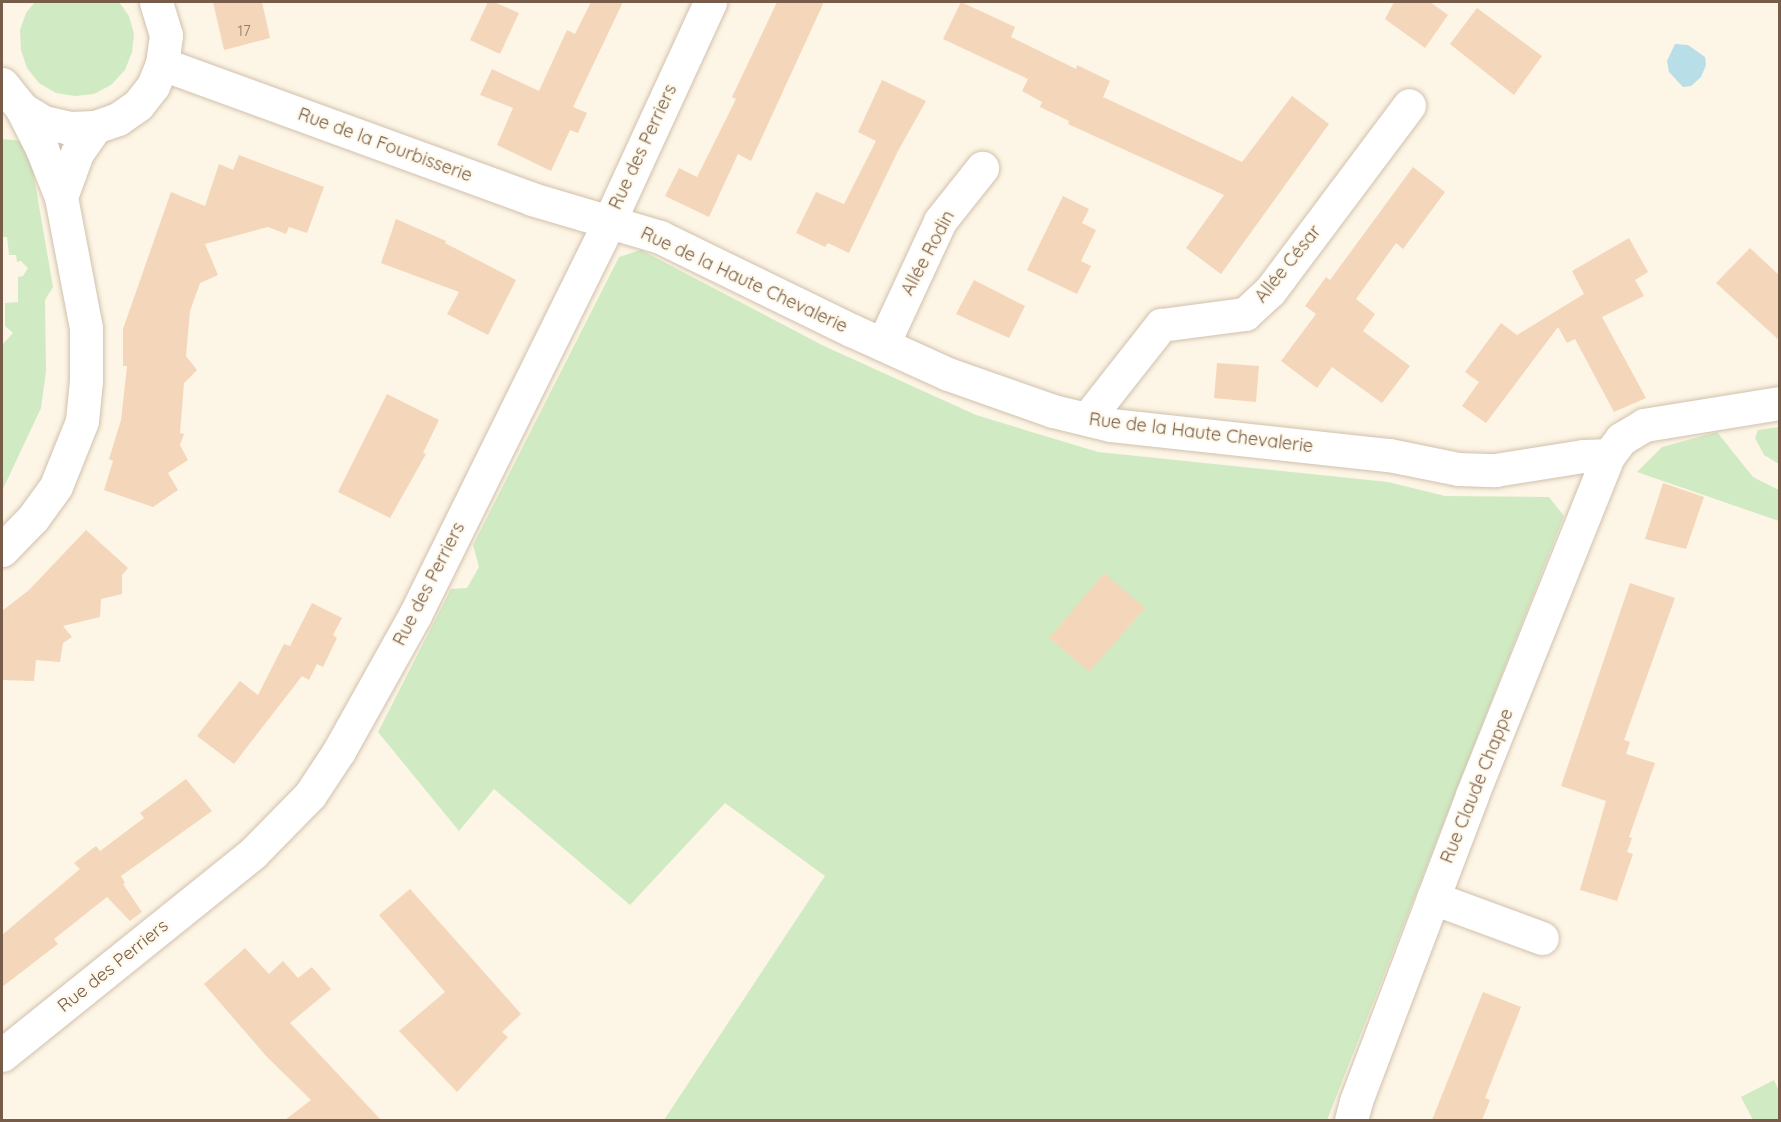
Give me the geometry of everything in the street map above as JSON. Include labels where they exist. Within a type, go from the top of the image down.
[{"type":"street","points":[[22,109],[44,122],[69,128],[95,127],[118,119],[138,105],[153,86],[162,64],[166,35],[156,2]]},
{"type":"street","name":"Rue des Perriers","points":[[2,1054],[253,853],[310,795],[339,751],[415,615],[609,222],[710,2]]},
{"type":"street","name":"Rue de la Fourbisserie","points":[[162,64],[532,198],[609,222]]},
{"type":"street","points":[[2,84],[22,109],[62,197],[86,328],[87,381],[82,421],[56,486],[33,518],[2,550]]},
{"type":"street","name":"Allée César","points":[[1087,419],[1161,325],[1245,314],[1270,291],[1409,105]]},
{"type":"street","points":[[62,197],[77,153],[95,127]]},
{"type":"street","name":"Allée Rodin","points":[[882,344],[940,221],[982,168]]},
{"type":"street","name":"Rue de la Haute Chevalerie","points":[[609,222],[660,237],[882,344],[997,392],[1111,425],[1389,455],[1458,469],[1495,470],[1583,456],[1609,455]]},
{"type":"street","points":[[1609,455],[1626,435],[1644,425],[1779,404]]},
{"type":"street","name":"Rue Claude Chappe","points":[[1351,1120],[1356,1101],[1433,898],[1609,455]]},
{"type":"street","points":[[1433,898],[1542,938]]},
{"type":"green space","points":[[35,2],[119,2],[129,16],[134,34],[132,52],[125,70],[111,85],[94,94],[75,96],[56,93],[39,83],[27,68],[21,50],[20,30],[26,13]]},
{"type":"green space","points":[[2,139],[24,141],[33,171],[53,287],[45,300],[46,371],[41,408],[2,491],[2,345],[13,333],[5,326],[5,303],[18,302],[18,277],[23,276],[28,268],[21,261],[17,262],[16,255],[9,255],[7,237],[2,237]]},
{"type":"green space","points":[[641,250],[824,346],[976,415],[1098,452],[1388,482],[1445,496],[1549,497],[1564,516],[1327,1120],[664,1120],[825,876],[725,803],[630,905],[494,789],[459,831],[378,732],[451,589],[467,588],[479,567],[473,545],[619,257]]},
{"type":"green space","points":[[1779,427],[1780,464],[1764,455],[1755,438],[1758,430]]},
{"type":"green space","points":[[1717,432],[1753,477],[1779,490],[1779,521],[1637,472],[1662,447]]},
{"type":"green space","points":[[1774,1080],[1779,1091],[1779,1120],[1753,1120],[1741,1097]]},
{"type":"water","points":[[1675,44],[1688,45],[1705,57],[1706,65],[1701,77],[1691,86],[1683,87],[1669,72],[1667,61]]},
{"type":"building","points":[[213,2],[262,2],[270,38],[224,50]]},
{"type":"building","points":[[488,2],[494,2],[519,13],[500,54],[470,40]]},
{"type":"building","points":[[591,2],[623,2],[573,107],[587,113],[578,133],[570,130],[551,171],[497,145],[513,108],[480,95],[492,69],[539,91],[567,30],[575,34]]},
{"type":"building","points":[[777,2],[824,2],[751,161],[738,154],[709,217],[665,196],[679,168],[697,177],[736,99],[732,97]]},
{"type":"building","points":[[961,2],[1015,27],[1011,37],[1076,69],[1077,65],[1110,81],[1103,97],[1242,162],[1292,96],[1329,124],[1221,274],[1186,248],[1224,195],[1068,124],[1069,121],[1040,107],[1042,102],[1022,91],[1028,79],[943,39]]},
{"type":"building","points":[[1394,2],[1430,2],[1448,15],[1425,48],[1385,19]]},
{"type":"building","points":[[1477,8],[1542,56],[1514,95],[1450,44]]},
{"type":"building","points":[[882,80],[926,101],[898,151],[849,253],[828,243],[825,247],[796,233],[816,192],[844,204],[876,141],[858,132]]},
{"type":"building","points":[[239,155],[324,187],[307,233],[289,227],[286,234],[268,227],[205,244],[218,275],[200,283],[190,311],[186,356],[197,370],[184,383],[180,433],[184,434],[180,445],[188,460],[168,473],[178,490],[153,507],[104,490],[113,461],[109,459],[121,420],[127,366],[123,366],[123,329],[171,192],[205,206],[219,164],[233,170]]},
{"type":"building","points":[[1413,167],[1445,192],[1403,249],[1396,243],[1356,299],[1375,314],[1363,331],[1410,366],[1382,403],[1332,367],[1317,388],[1281,361],[1316,314],[1305,306],[1326,277],[1330,280]]},
{"type":"building","points":[[1063,196],[1089,209],[1082,223],[1096,230],[1081,261],[1091,266],[1077,294],[1027,270]]},
{"type":"building","points":[[396,219],[446,241],[445,243],[516,280],[488,335],[447,314],[459,292],[381,263]]},
{"type":"building","points":[[1629,238],[1648,272],[1635,280],[1644,296],[1602,317],[1646,398],[1614,412],[1575,339],[1567,343],[1558,327],[1486,423],[1462,406],[1479,382],[1465,372],[1501,323],[1517,335],[1584,294],[1572,271]]},
{"type":"building","points":[[1750,248],[1779,275],[1779,340],[1716,283]]},
{"type":"building","points":[[974,280],[1025,306],[1009,338],[956,314]]},
{"type":"building","points":[[1217,363],[1259,366],[1256,402],[1214,398]]},
{"type":"building","points":[[387,394],[439,420],[423,453],[426,454],[390,518],[338,492]]},
{"type":"building","points":[[1663,483],[1704,497],[1686,549],[1645,539]]},
{"type":"building","points":[[86,530],[128,568],[122,575],[122,594],[101,599],[100,617],[63,626],[72,637],[63,643],[60,662],[36,660],[34,681],[2,680],[2,611],[29,590]]},
{"type":"building","points":[[1104,573],[1145,608],[1089,672],[1049,638]]},
{"type":"building","points":[[1630,583],[1675,598],[1624,740],[1630,742],[1626,754],[1655,763],[1629,837],[1632,838],[1627,852],[1633,854],[1617,901],[1580,890],[1606,801],[1561,786]]},
{"type":"building","points":[[312,603],[342,618],[333,635],[337,638],[323,667],[317,664],[309,680],[302,676],[234,764],[197,736],[240,681],[258,695],[284,644],[290,646]]},
{"type":"building","points":[[186,779],[212,811],[121,876],[125,883],[123,884],[142,912],[130,921],[107,897],[54,939],[58,944],[2,987],[2,935],[80,869],[74,863],[96,846],[100,851],[144,818],[140,813]]},
{"type":"building","points":[[410,889],[521,1014],[502,1032],[508,1037],[457,1092],[399,1031],[445,992],[379,915]]},
{"type":"building","points":[[245,948],[269,974],[283,961],[298,978],[312,967],[331,989],[290,1023],[381,1120],[285,1120],[311,1100],[267,1057],[204,984]]},
{"type":"building","points":[[1483,992],[1521,1007],[1485,1098],[1490,1100],[1482,1120],[1432,1120]]}]
